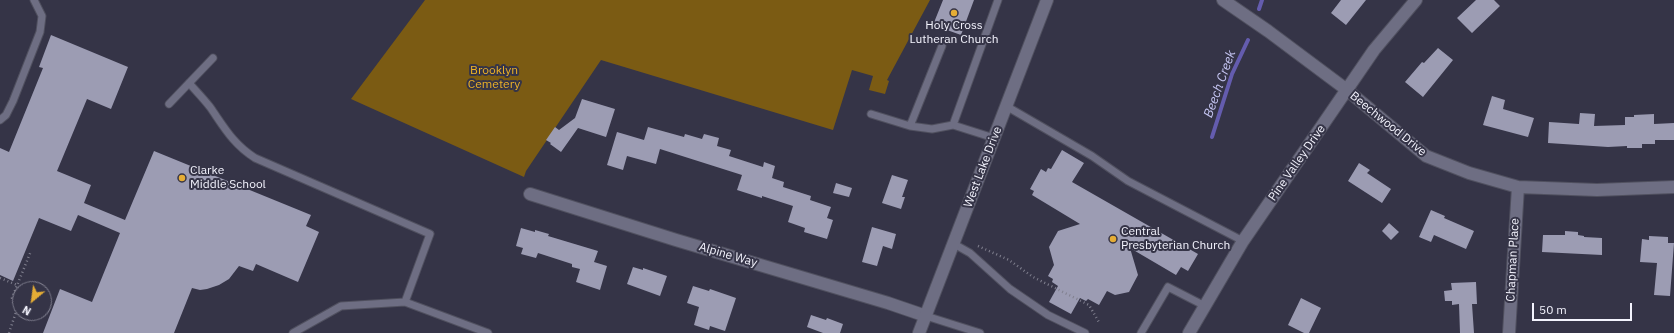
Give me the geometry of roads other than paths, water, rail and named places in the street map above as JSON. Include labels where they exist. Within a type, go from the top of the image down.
[{"type":"street","name":"West Lake Drive","points":[[919,333],[1047,0]]},
{"type":"street","name":"Beechwood Drive","points":[[1223,0],[1268,31],[1347,90],[1426,156],[1469,173],[1518,187],[1597,190],[1674,187]]},
{"type":"street","name":"Pine Valley Drive","points":[[1189,333],[1243,241],[1374,50],[1416,0]]},
{"type":"street","name":"Chapman Place","points":[[1509,333],[1518,187]]},
{"type":"street","name":"Alpine Way","points":[[530,194],[926,316]]},
{"type":"lane","points":[[0,120],[6,115],[13,101],[40,32],[42,16],[38,5],[34,0]]},
{"type":"lane","points":[[953,124],[998,0]]},
{"type":"lane","points":[[910,126],[942,46]]},
{"type":"lane","points":[[169,104],[213,58]]},
{"type":"lane","points":[[189,83],[209,106],[230,137],[250,154],[430,234],[405,302]]},
{"type":"lane","points":[[1006,106],[1092,156],[1128,181],[1243,241]]},
{"type":"lane","points":[[871,114],[910,126],[932,129],[953,124],[994,138]]},
{"type":"lane","points":[[954,244],[970,253],[1010,289],[1048,315],[1085,333]]},
{"type":"lane","points":[[1141,333],[1168,286],[1205,306]]},
{"type":"lane","points":[[293,333],[341,306],[405,302],[488,333]]},
{"type":"lane","points":[[926,316],[980,333]]},
{"type":"waterway","name":"Beech Creek","points":[[1259,9],[1262,0]]},
{"type":"waterway","name":"Beech Creek","points":[[1212,137],[1232,74],[1248,40]]},
{"type":"place","name":"Holy Cross Lutheran Church","points":[[954,13]]},
{"type":"place","name":"Clarke Middle School","points":[[182,178]]},
{"type":"place","name":"Central Presbyterian Church","points":[[1113,239]]},
{"type":"park label","name":"Brooklyn Cemetery","points":[[494,78]]}]
